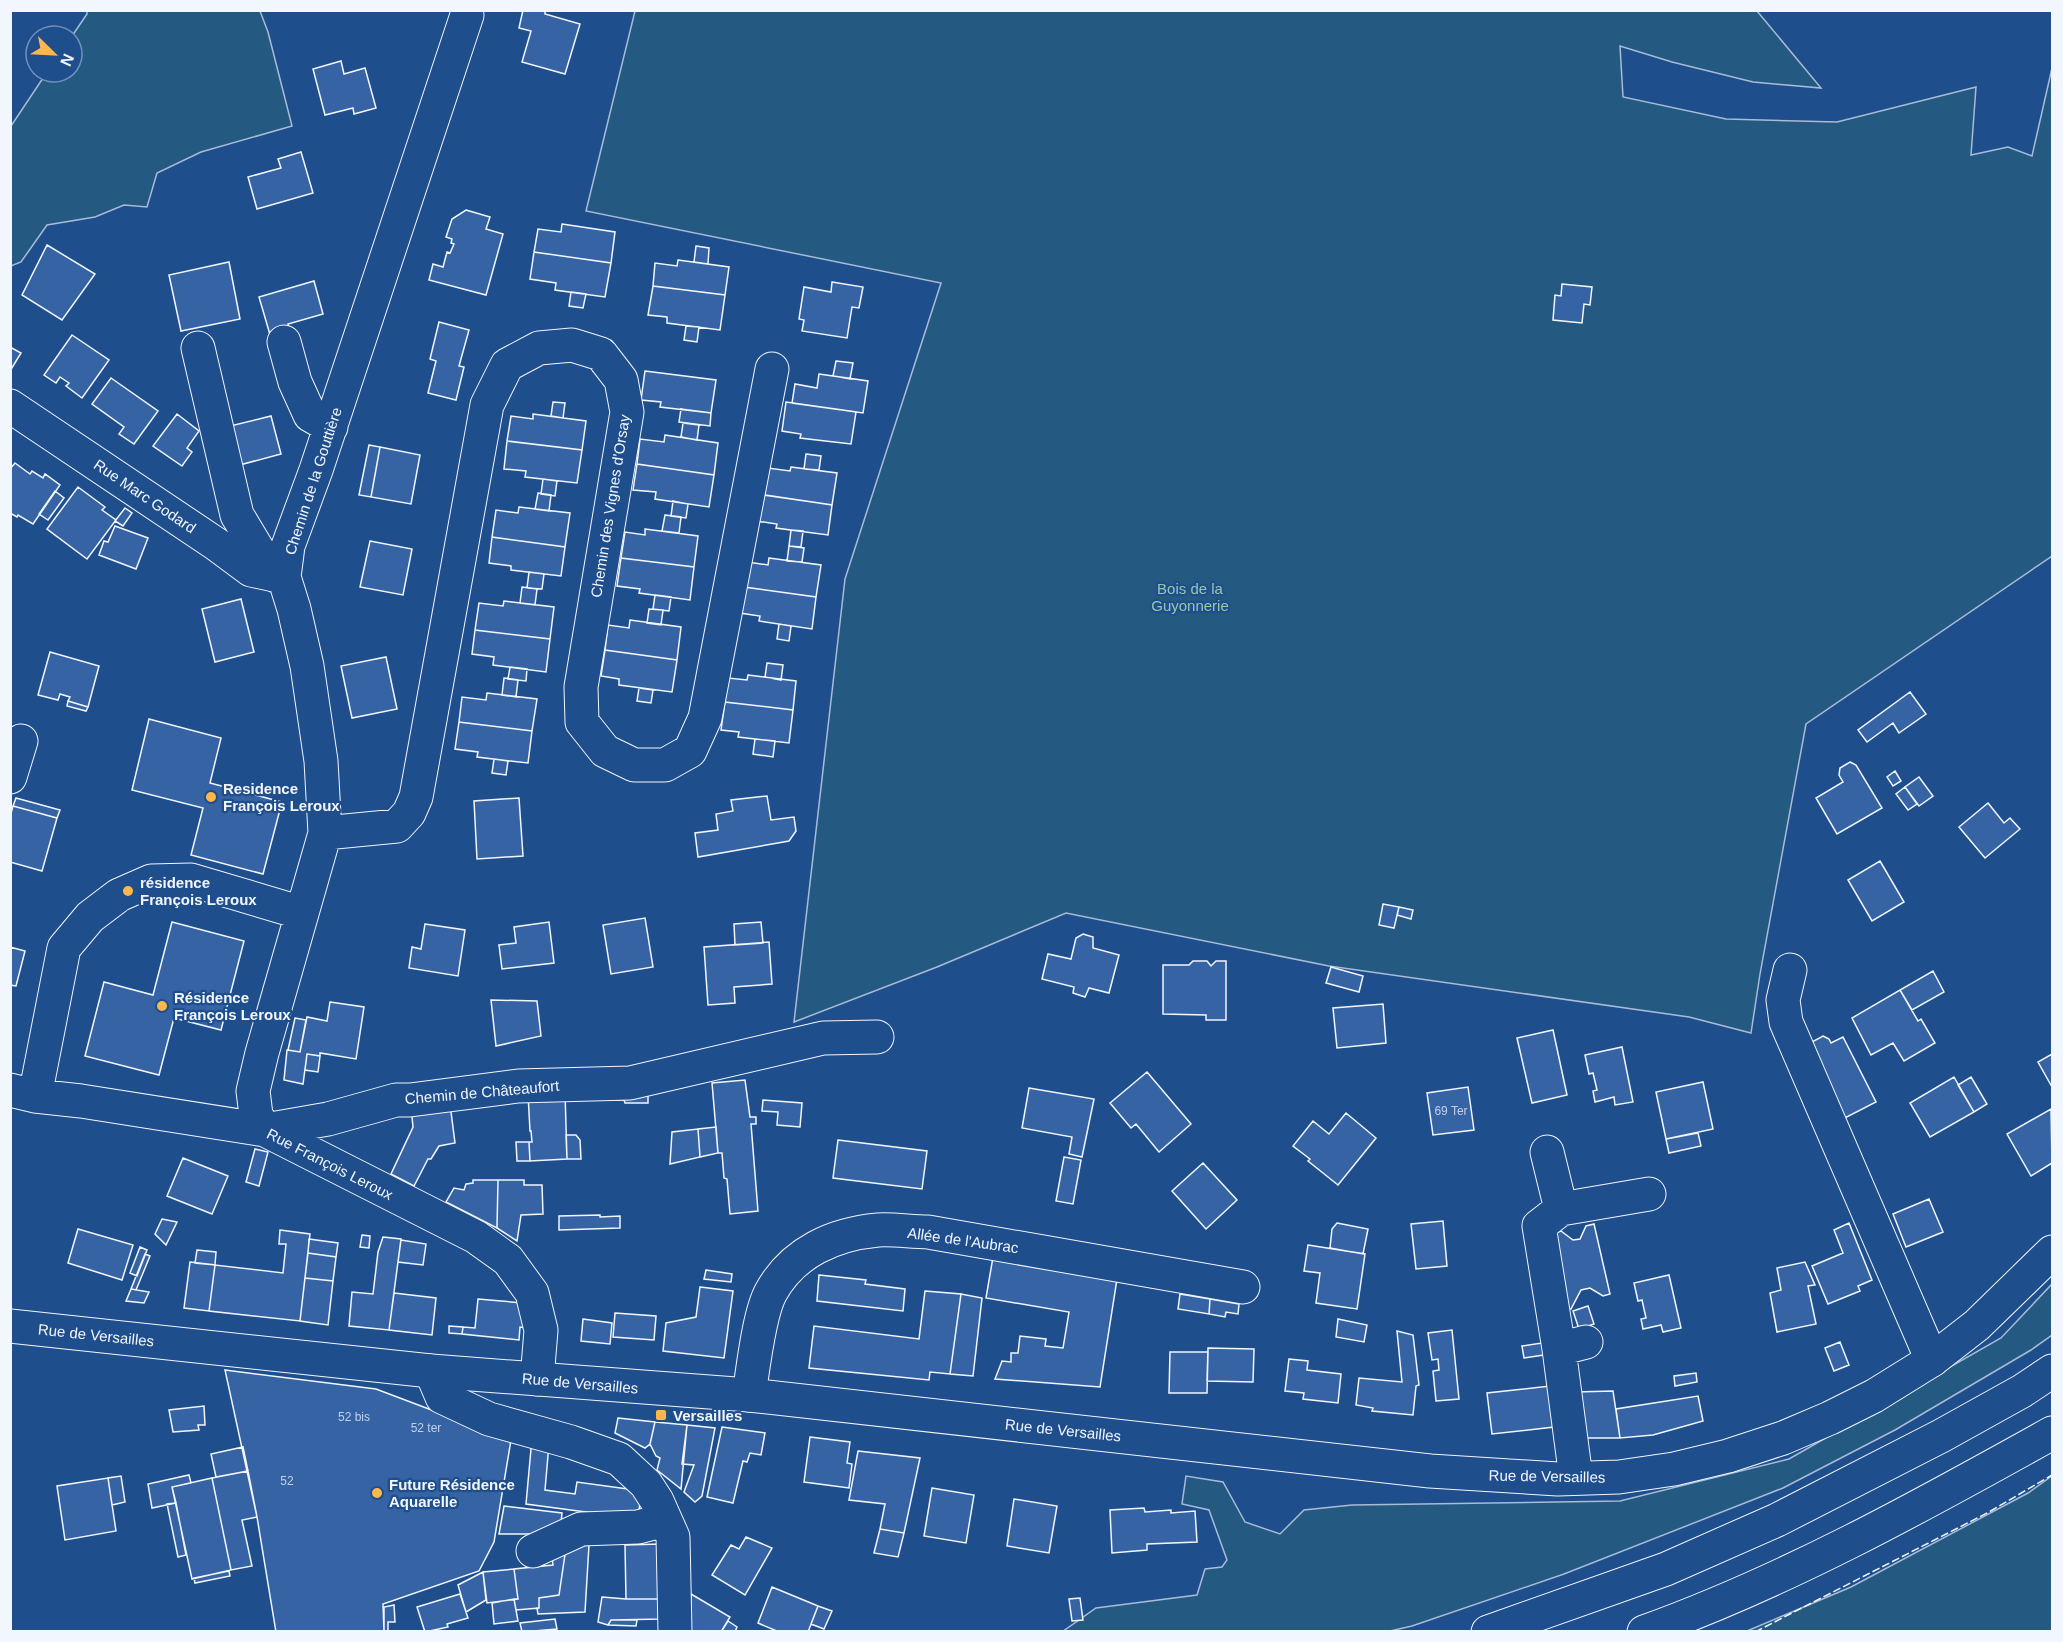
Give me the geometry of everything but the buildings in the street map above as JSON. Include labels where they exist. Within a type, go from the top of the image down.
[{"type":"main road","name":"Chemin de la Gouttière","points":[[266,1130],[256,1115],[253,1091],[325,833],[321,761],[307,666],[294,609],[278,576],[331,427],[466,15]]},
{"type":"main road","points":[[284,342],[295,382],[310,415],[331,427]]},
{"type":"main road","name":"Chemin des Vignes d'Orsay","points":[[325,833],[397,826],[409,813],[416,797],[487,405],[507,365],[538,348],[572,345],[601,354],[621,380],[627,412],[581,687],[582,722],[605,750],[634,765],[665,765],[690,751],[705,718],[772,369]]},
{"type":"main road","points":[[198,348],[237,515],[278,576]]},
{"type":"main road","name":"Rue Marc Godard","points":[[10,406],[216,544],[251,570],[278,576]]},
{"type":"main road","points":[[10,777],[21,741]]},
{"type":"main road","points":[[23,1093],[64,948],[90,916],[119,895],[151,880],[191,880],[303,913]]},
{"type":"main road","points":[[1790,970],[1783,1000],[1785,1022],[1932,1360]]},
{"type":"main road","name":"Chemin de Châteaufort","points":[[266,1130],[328,1119],[396,1100],[518,1086],[630,1083],[822,1038],[878,1037]]},
{"type":"main road","name":"Rue François Leroux","points":[[23,1093],[266,1130],[476,1237],[508,1260],[532,1293],[541,1330],[537,1379]]},
{"type":"main road","points":[[1547,1152],[1561,1209]]},
{"type":"main road","points":[[1576,1478],[1572,1345],[1539,1226],[1561,1209],[1649,1194]]},
{"type":"main road","name":"Allée de l'Aubrac","points":[[749,1395],[762,1321],[770,1293],[787,1269],[800,1256],[832,1239],[878,1230],[928,1232],[1243,1287]]},
{"type":"main road","name":"Rue de Versailles","points":[[10,1326],[431,1371],[579,1384],[749,1395],[1431,1471],[1510,1477],[1619,1477],[1674,1469],[1728,1456],[1783,1438],[1874,1396],[1932,1360],[1977,1325],[2052,1252]]},
{"type":"main road","points":[[431,1371],[442,1397],[489,1419],[570,1442],[619,1459],[646,1484],[673,1537],[675,1632]]},
{"type":"main road","points":[[1488,1632],[1666,1569],[1777,1520],[1941,1436],[2022,1391],[2052,1371]]},
{"type":"main road","points":[[1644,1632],[1800,1566],[1964,1482],[2052,1433]]},
{"type":"main road","points":[[533,1551],[581,1528],[638,1527],[665,1520]]},
{"type":"green space","points":[[87,11],[260,11],[268,32],[292,126],[201,152],[157,173],[147,207],[124,205],[95,217],[47,225],[21,262],[11,266],[11,126],[39,84],[84,84],[84,24],[80,24]]},
{"type":"green space","name":"Bois de la Guyonnerie","points":[[635,11],[1757,11],[1821,88],[1753,82],[1672,62],[1620,46],[1623,97],[1726,119],[1837,122],[1976,87],[1971,155],[2008,147],[2032,156],[2052,68],[2052,556],[1806,724],[1751,1033],[1689,1017],[1329,966],[1066,913],[937,967],[794,1022],[845,579],[941,283],[586,211]]},
{"type":"green space","points":[[2052,1284],[2052,1335],[2031,1350],[1895,1430],[1783,1488],[1564,1574],[1412,1626],[1390,1631],[1062,1632],[1096,1608],[1197,1595],[1205,1569],[1222,1567],[1227,1560],[1209,1510],[1182,1504],[1186,1476],[1223,1482],[1245,1522],[1280,1534],[1304,1510],[1352,1505],[1620,1501],[1789,1459],[2001,1338]]},
{"type":"green space","points":[[2052,1476],[2052,1631],[1747,1631],[1851,1587],[2028,1493]]},
{"type":"fence","points":[[1755,1632],[1989,1512],[2052,1475]]},
{"type":"place","name":"Residence François Leroux","points":[[211,797]]},
{"type":"place","name":"résidence François Leroux","points":[[128,891]]},
{"type":"place","name":"Résidence François Leroux","points":[[162,1006]]},
{"type":"place","name":"Versailles","points":[[661,1415]]},
{"type":"place","name":"Future Résidence Aquarelle","points":[[377,1493]]}]
